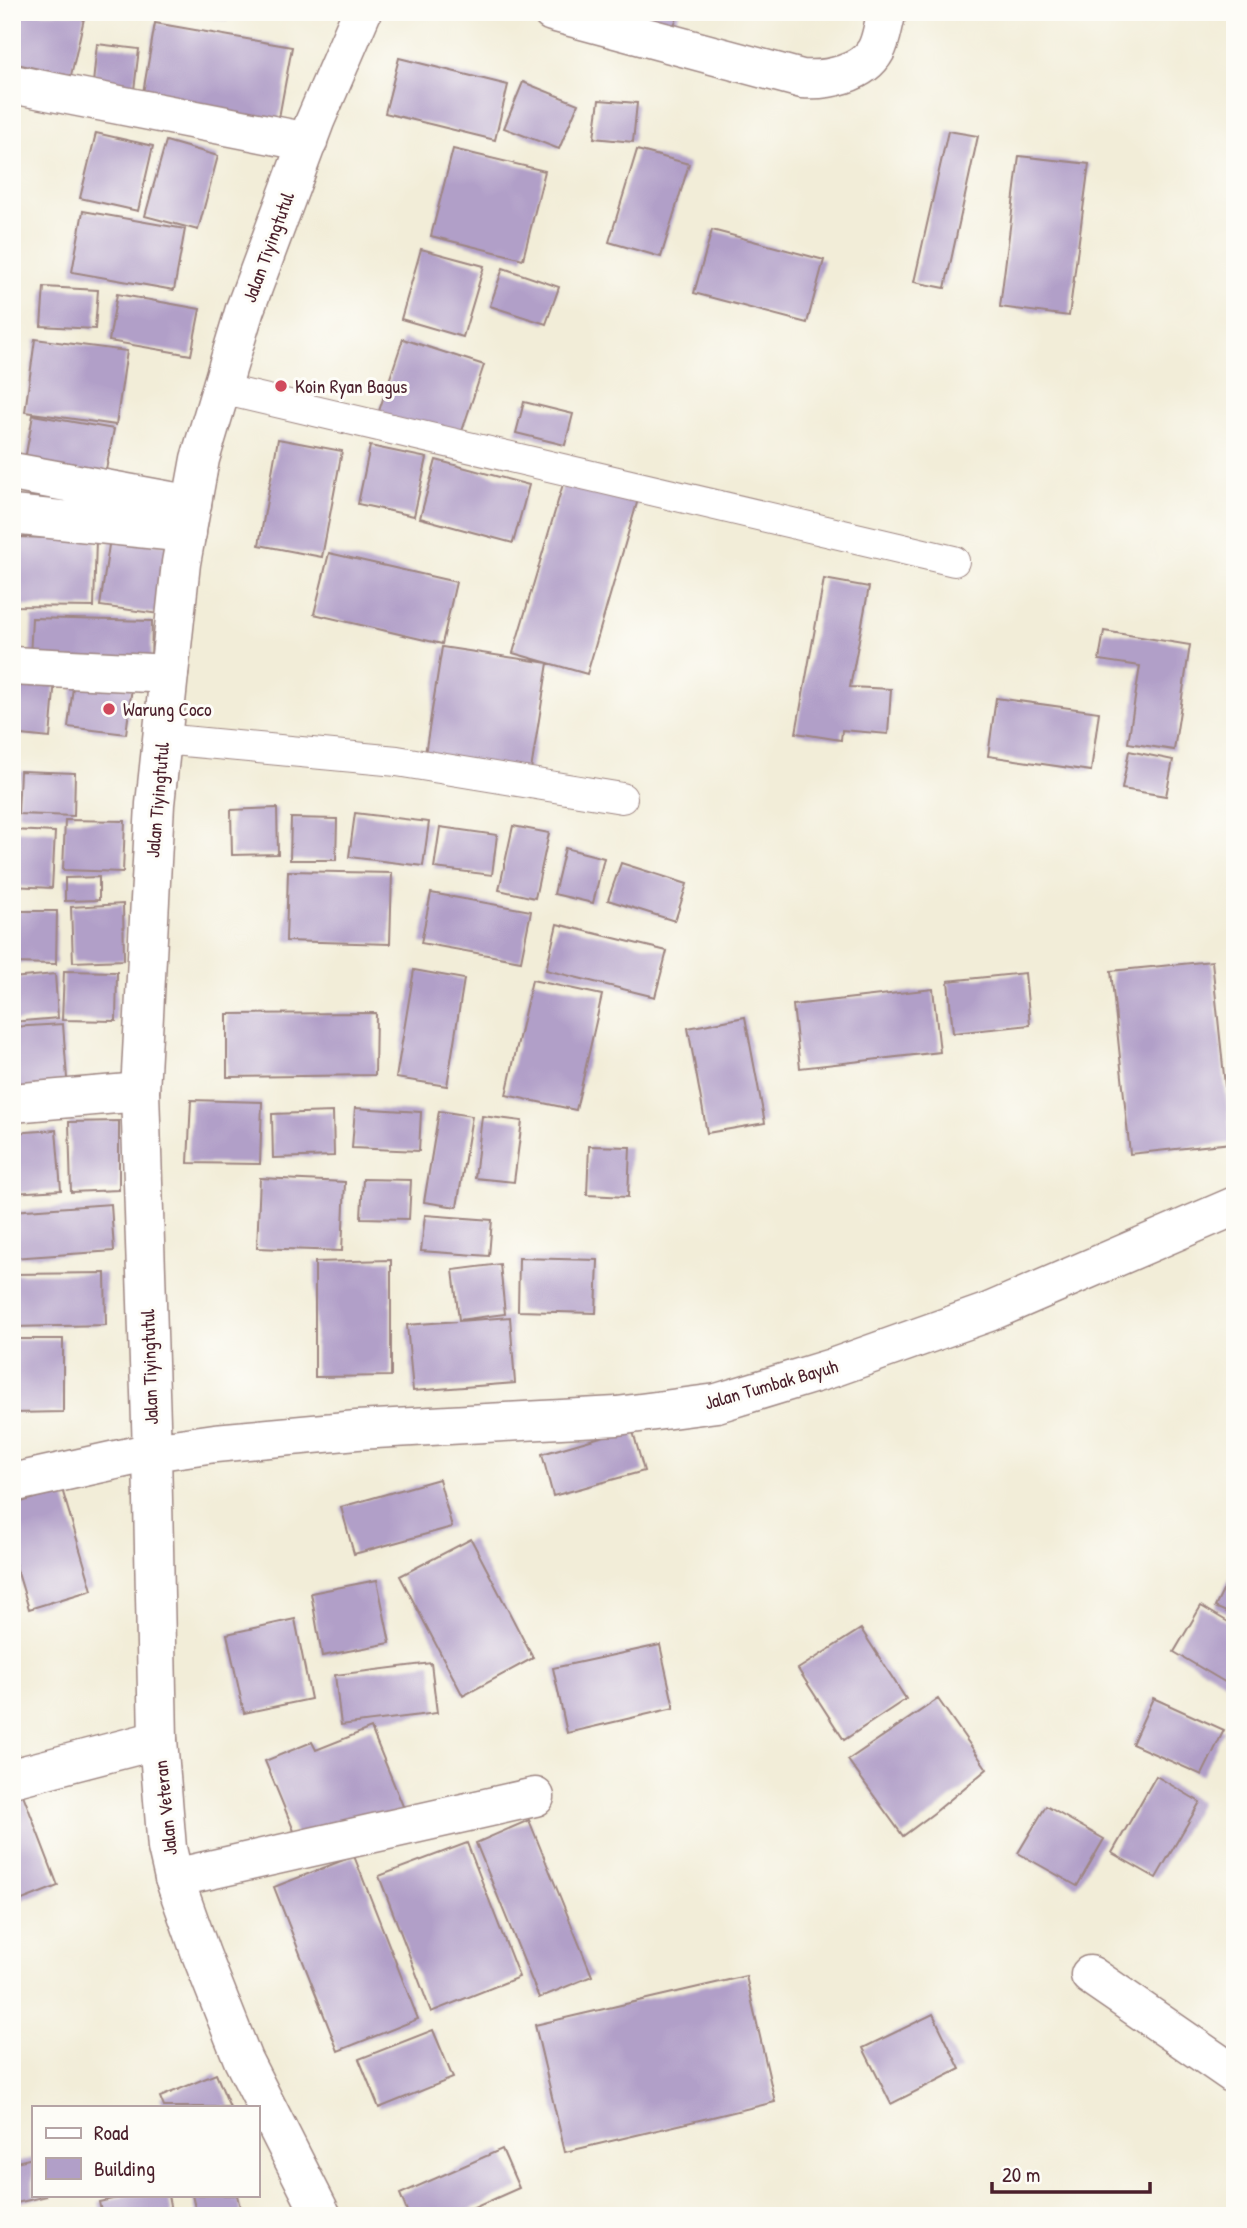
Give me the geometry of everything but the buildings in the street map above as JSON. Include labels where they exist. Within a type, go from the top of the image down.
[{"type":"street","name":"Jalan Tiyingtutul","points":[[152,1452],[140,1091],[155,804],[189,519],[200,459],[245,309],[307,142],[362,12]]},
{"type":"street","points":[[552,12],[802,79],[823,80],[870,59],[877,48],[887,12]]},
{"type":"street","points":[[12,84],[307,142]]},
{"type":"street","points":[[12,471],[189,519]]},
{"type":"street","points":[[12,514],[189,519]]},
{"type":"street","points":[[12,666],[169,674]]},
{"type":"street","points":[[12,1103],[140,1091]]},
{"type":"street","name":"Jalan Tumbak Bayuh","points":[[12,1483],[152,1452],[215,1443],[356,1430],[617,1416],[717,1403],[832,1368],[989,1312],[1235,1206]]},
{"type":"street","name":"Jalan Veteran","points":[[152,1452],[158,1740],[167,1848],[174,1878],[201,1954],[243,2060],[322,2216]]},
{"type":"street","points":[[12,1778],[158,1740]]},
{"type":"street","points":[[174,1878],[535,1797]]},
{"type":"street","points":[[1090,1975],[1235,2075]]},
{"type":"lane","points":[[221,389],[954,561]]},
{"type":"lane","points":[[162,739],[397,761],[622,798]]},
{"type":"place","name":"Koin Ryan Bagus","points":[[281,386]]},
{"type":"place","name":"Warung Coco","points":[[109,709]]}]
